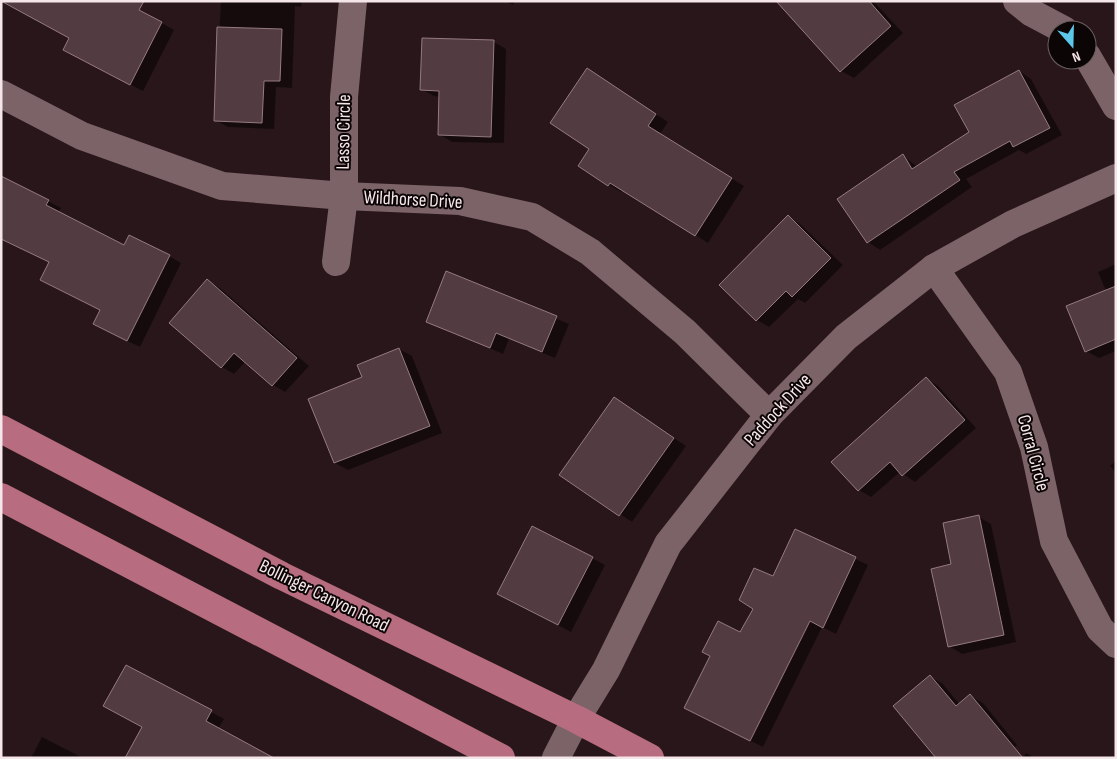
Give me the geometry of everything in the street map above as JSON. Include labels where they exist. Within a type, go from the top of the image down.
[{"type":"main road","name":"Bollinger Canyon Road","points":[[1,429],[282,576],[576,719],[650,758]]},
{"type":"main road","points":[[1,497],[501,758]]},
{"type":"street","name":"Lasso Circle","points":[[336,262],[344,196],[344,97],[353,1]]},
{"type":"street","points":[[1017,1],[1032,13],[1047,21]]},
{"type":"street","points":[[1095,70],[1116,106]]},
{"type":"street","name":"Wildhorse Drive","points":[[1,94],[82,136],[222,186],[344,196],[460,201],[532,217],[590,252],[685,332],[769,415]]},
{"type":"street","name":"Paddock Drive","points":[[556,758],[576,719],[606,670],[668,544],[769,415],[846,337],[934,268],[1014,224],[1116,178]]},
{"type":"street","name":"Corral Circle","points":[[934,268],[1008,372],[1034,447],[1054,541],[1100,629],[1116,644]]},
{"type":"building","points":[[1,1],[144,1],[139,10],[162,22],[130,85],[63,50],[69,38]]},
{"type":"building","points":[[776,1],[869,1],[891,26],[840,72]]},
{"type":"building","points":[[217,27],[282,29],[280,81],[264,81],[262,123],[214,121]]},
{"type":"building","points":[[422,38],[494,40],[491,137],[438,135],[439,91],[420,90]]},
{"type":"building","points":[[587,68],[656,114],[648,126],[732,178],[695,236],[610,183],[608,186],[578,166],[589,149],[550,123]]},
{"type":"building","points":[[1019,70],[1050,128],[1013,147],[1010,141],[954,172],[960,180],[867,243],[837,199],[903,154],[912,169],[969,132],[954,105]]},
{"type":"building","points":[[1,176],[49,200],[46,205],[124,245],[129,235],[170,255],[127,341],[93,324],[100,310],[40,280],[49,262],[1,239]]},
{"type":"building","points":[[788,215],[831,258],[792,297],[786,291],[756,321],[719,285]]},
{"type":"building","points":[[446,271],[557,316],[542,352],[496,333],[490,348],[426,322]]},
{"type":"building","points":[[207,279],[297,358],[272,386],[234,353],[221,368],[169,323]]},
{"type":"building","points":[[1116,286],[1116,339],[1085,352],[1066,306]]},
{"type":"building","points":[[399,348],[430,426],[334,463],[308,399],[362,377],[357,365]]},
{"type":"building","points":[[926,377],[965,420],[902,476],[890,462],[858,491],[831,462]]},
{"type":"building","points":[[614,397],[674,438],[619,516],[559,475]]},
{"type":"building","points":[[979,515],[1004,635],[948,647],[931,569],[951,564],[943,523]]},
{"type":"building","points":[[532,526],[593,557],[558,625],[497,594]]},
{"type":"building","points":[[795,529],[856,557],[823,628],[810,621],[750,741],[684,708],[710,656],[702,652],[718,621],[740,632],[753,609],[739,600],[754,568],[773,576]]},
{"type":"building","points":[[126,665],[212,710],[206,721],[274,758],[125,758],[142,727],[103,706]]},
{"type":"building","points":[[930,675],[956,706],[970,694],[1023,758],[936,758],[893,706]]}]
